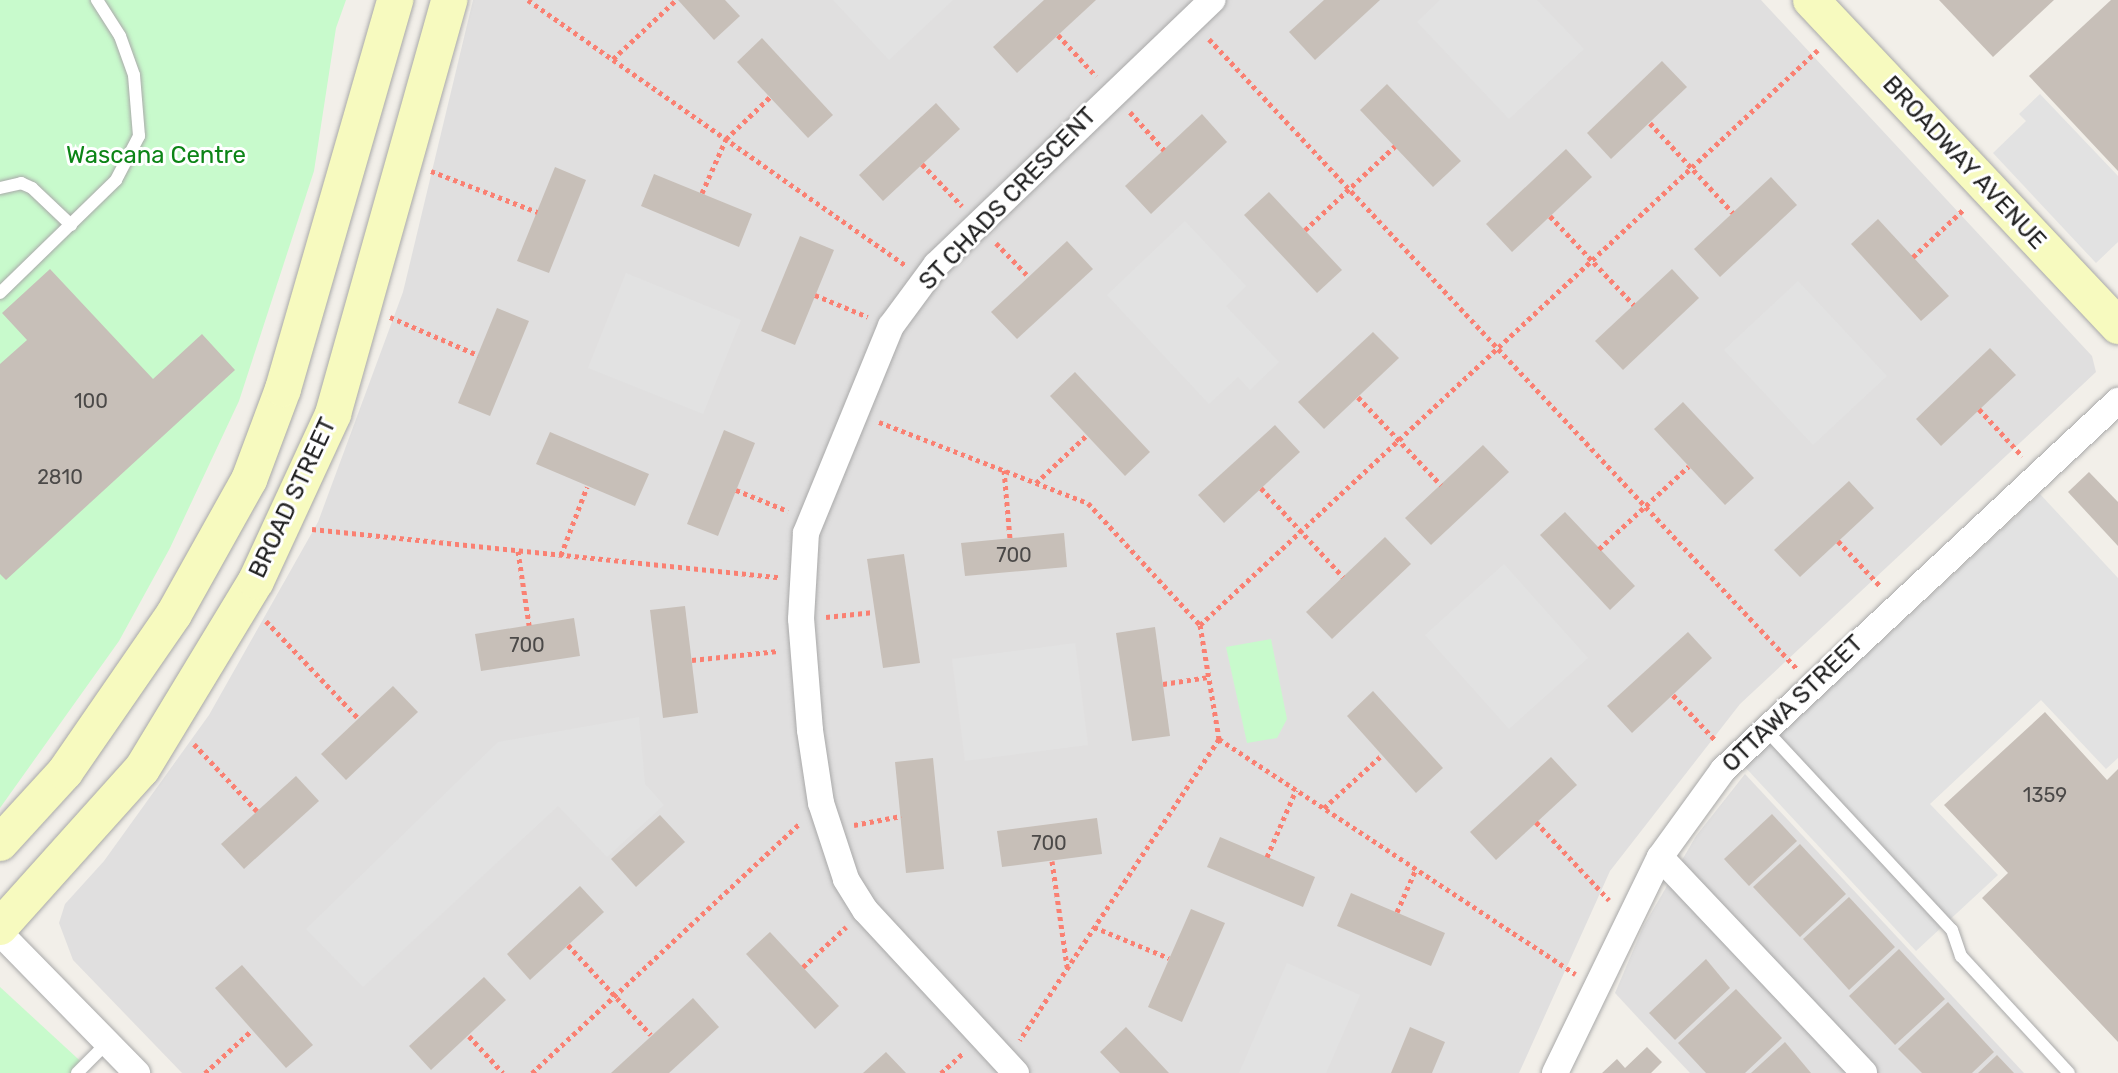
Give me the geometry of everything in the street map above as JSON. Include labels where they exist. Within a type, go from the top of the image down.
[{"type":"main road","name":"BROAD STREET","points":[[0,843],[65,772],[149,650],[249,480],[283,389],[395,0]]},
{"type":"main road","name":"BROAD STREET","points":[[0,930],[142,769],[240,609],[286,517],[333,414],[449,0]]},
{"type":"main road","name":"BROADWAY AVENUE","points":[[1811,0],[2118,326]]},
{"type":"street","name":"ST CHADS CRESCENT","points":[[1010,1067],[865,910],[846,879],[821,803],[803,648],[803,580],[812,520],[891,326],[926,279],[1048,153],[1212,0]]},
{"type":"street","name":"OTTAWA STREET","points":[[1555,1073],[1660,857],[1734,759],[1764,727],[2118,401]]},
{"type":"street","points":[[1660,857],[1864,1073]]},
{"type":"street","points":[[0,930],[137,1073]]},
{"type":"lane","points":[[0,293],[116,180],[139,136],[134,75],[120,36],[97,0]]},
{"type":"lane","points":[[0,188],[21,183],[32,188],[71,225]]},
{"type":"lane","points":[[1764,727],[1952,930],[1961,956],[2069,1073]]},
{"type":"lane","points":[[77,1073],[107,1043]]},
{"type":"path","points":[[528,0],[926,279]]},
{"type":"path","points":[[613,59],[676,0]]},
{"type":"path","points":[[1191,20],[1811,684]]},
{"type":"path","points":[[1200,625],[1839,30]]},
{"type":"path","points":[[702,193],[726,139],[770,97]]},
{"type":"path","points":[[1650,123],[1733,213]]},
{"type":"path","points":[[1305,230],[1395,146]]},
{"type":"path","points":[[404,160],[537,212]]},
{"type":"path","points":[[1913,257],[1987,187]]},
{"type":"path","points":[[1550,216],[1634,305]]},
{"type":"path","points":[[815,295],[891,326]]},
{"type":"path","points":[[363,305],[478,355]]},
{"type":"path","points":[[1358,397],[1441,485]]},
{"type":"path","points":[[1979,409],[2039,474]]},
{"type":"path","points":[[856,413],[1088,503],[1200,625],[1219,739],[1067,968],[1010,1067]]},
{"type":"path","points":[[1036,483],[1087,435]]},
{"type":"path","points":[[1599,549],[1689,466]]},
{"type":"path","points":[[1004,470],[1010,538]]},
{"type":"path","points":[[561,555],[587,487]]},
{"type":"path","points":[[1261,488],[1343,577]]},
{"type":"path","points":[[736,490],[812,520]]},
{"type":"path","points":[[286,517],[318,532],[803,580]]},
{"type":"path","points":[[1838,541],[1898,605]]},
{"type":"path","points":[[518,551],[529,625]]},
{"type":"path","points":[[240,609],[270,623],[359,719]]},
{"type":"path","points":[[801,620],[874,612]]},
{"type":"path","points":[[692,660],[803,648]]},
{"type":"path","points":[[1163,684],[1209,677]]},
{"type":"path","points":[[1673,695],[1734,759]]},
{"type":"path","points":[[172,720],[257,811]]},
{"type":"path","points":[[1219,739],[1596,988]]},
{"type":"path","points":[[1324,808],[1382,755]]},
{"type":"path","points":[[1267,857],[1296,790]]},
{"type":"path","points":[[532,1073],[821,803]]},
{"type":"path","points":[[830,829],[901,816]]},
{"type":"path","points":[[1536,822],[1629,921]]},
{"type":"path","points":[[1052,861],[1067,968]]},
{"type":"path","points":[[1397,912],[1416,869]]},
{"type":"path","points":[[803,967],[865,910]]},
{"type":"path","points":[[1094,927],[1169,958]]},
{"type":"path","points":[[568,945],[651,1035]]},
{"type":"path","points":[[205,1073],[250,1032]]},
{"type":"path","points":[[469,1036],[503,1073]]},
{"type":"shaded area","points":[[473,0],[1761,0],[2092,356],[2096,372],[1740,704],[1610,871],[1519,1073],[182,1073],[73,960],[59,923],[65,904],[104,861],[209,715],[318,522],[403,292]]},
{"type":"shaded area","points":[[833,0],[953,0],[889,60]]},
{"type":"shaded area","points":[[1440,0],[1537,0],[1584,49],[1509,119],[1417,22]]},
{"type":"shaded area","points":[[2040,94],[2118,176],[2118,242],[2096,263],[1993,153],[2026,121],[2019,114]]},
{"type":"shaded area","points":[[1185,221],[1246,286],[1226,306],[1279,362],[1250,390],[1238,377],[1209,404],[1107,295]]},
{"type":"shaded area","points":[[626,273],[741,320],[703,414],[588,368]]},
{"type":"shaded area","points":[[1798,281],[1887,376],[1813,445],[1724,350]]},
{"type":"shaded area","points":[[2040,494],[2118,578],[2118,758],[2106,769],[2041,700],[1930,804],[1998,875],[1916,951],[1745,767]]},
{"type":"shaded area","points":[[1504,564],[1588,658],[1509,729],[1425,635]]},
{"type":"shaded area","points":[[1075,643],[1088,745],[965,761],[952,659]]},
{"type":"shaded area","points":[[639,717],[645,784],[664,805],[607,857],[558,806],[363,987],[306,929],[498,742]]},
{"type":"shaded area","points":[[1745,774],[2024,1073],[1690,1073],[1640,1020],[1615,993],[1643,927],[1696,836]]},
{"type":"shaded area","points":[[1287,963],[1360,995],[1326,1073],[1239,1073]]},
{"type":"green space","name":"Wascana Centre","points":[[0,0],[346,0],[336,28],[314,171],[239,401],[170,548],[119,641],[0,808]]},
{"type":"green space","points":[[1271,639],[1287,719],[1277,738],[1247,743],[1226,647]]},
{"type":"green space","points":[[0,987],[89,1069],[85,1073],[0,1073]]},
{"type":"building","points":[[678,0],[725,0],[740,16],[714,40]]},
{"type":"building","points":[[1044,0],[1096,0],[1017,73],[993,47]]},
{"type":"building","points":[[1324,0],[1380,0],[1315,60],[1289,32]]},
{"type":"building","points":[[1939,0],[2054,0],[1993,57]]},
{"type":"building","points":[[2111,0],[2118,0],[2118,171],[2029,76]]},
{"type":"building","points":[[762,38],[833,115],[808,138],[737,62]]},
{"type":"building","points":[[1662,61],[1687,87],[1611,159],[1587,133]]},
{"type":"building","points":[[1387,84],[1461,161],[1433,187],[1360,110]]},
{"type":"building","points":[[936,103],[960,129],[883,201],[859,175]]},
{"type":"building","points":[[1202,114],[1227,142],[1151,214],[1125,186]]},
{"type":"building","points":[[1566,149],[1592,177],[1512,252],[1486,224]]},
{"type":"building","points":[[555,167],[586,180],[549,273],[517,261]]},
{"type":"building","points":[[654,174],[752,214],[739,247],[641,206]]},
{"type":"building","points":[[1771,177],[1797,205],[1720,277],[1694,249]]},
{"type":"building","points":[[1269,192],[1342,270],[1317,293],[1244,215]]},
{"type":"building","points":[[1878,219],[1949,296],[1921,321],[1851,244]]},
{"type":"building","points":[[800,236],[834,250],[795,345],[761,331]]},
{"type":"building","points":[[1067,241],[1093,269],[1017,339],[991,312]]},
{"type":"building","points":[[50,269],[153,379],[202,334],[235,370],[6,580],[0,574],[0,364],[27,340],[2,313]]},
{"type":"building","points":[[1672,269],[1699,298],[1623,370],[1595,341]]},
{"type":"building","points":[[497,308],[529,321],[490,416],[458,403]]},
{"type":"building","points":[[1373,332],[1399,358],[1324,429],[1298,402]]},
{"type":"building","points":[[1990,348],[2016,375],[1941,446],[1916,419]]},
{"type":"building","points":[[1075,372],[1150,452],[1125,476],[1050,396]]},
{"type":"building","points":[[1683,402],[1754,478],[1725,505],[1654,429]]},
{"type":"building","points":[[1275,425],[1300,452],[1224,523],[1198,495]]},
{"type":"building","points":[[724,430],[755,443],[718,536],[687,524]]},
{"type":"building","points":[[550,432],[649,474],[635,506],[536,464]]},
{"type":"building","points":[[1483,445],[1509,472],[1431,545],[1405,518]]},
{"type":"building","points":[[2089,472],[2118,502],[2118,546],[2068,492]]},
{"type":"building","points":[[1849,481],[1874,508],[1800,577],[1774,550]]},
{"type":"building","points":[[1565,512],[1635,586],[1610,610],[1540,535]]},
{"type":"building","points":[[1064,533],[1067,567],[965,576],[961,543]]},
{"type":"building","points":[[1385,537],[1411,564],[1332,639],[1306,612]]},
{"type":"building","points":[[904,554],[920,663],[883,668],[867,559]]},
{"type":"building","points":[[685,606],[698,713],[663,718],[650,610]]},
{"type":"building","points":[[574,618],[580,656],[481,671],[475,634]]},
{"type":"building","points":[[1155,627],[1170,736],[1132,741],[1116,633]]},
{"type":"building","points":[[1688,632],[1712,658],[1632,733],[1607,706]]},
{"type":"building","points":[[393,686],[418,712],[346,780],[321,754]]},
{"type":"building","points":[[1373,691],[1443,768],[1416,793],[1347,716]]},
{"type":"building","points":[[2045,712],[2107,780],[2118,769],[2118,1042],[1982,898],[2008,873],[1944,805]]},
{"type":"building","points":[[1551,757],[1577,785],[1496,860],[1470,832]]},
{"type":"building","points":[[933,758],[944,869],[906,873],[895,762]]},
{"type":"building","points":[[296,776],[319,801],[244,869],[221,844]]},
{"type":"building","points":[[1772,814],[1797,841],[1749,886],[1724,859]]},
{"type":"building","points":[[660,815],[685,842],[636,887],[611,859]]},
{"type":"building","points":[[1097,818],[1102,854],[1002,867],[997,831]]},
{"type":"building","points":[[1220,837],[1315,877],[1303,907],[1207,867]]},
{"type":"building","points":[[1800,844],[1846,894],[1800,937],[1753,887]]},
{"type":"building","points":[[580,886],[604,912],[530,980],[507,954]]},
{"type":"building","points":[[1351,893],[1445,933],[1431,966],[1337,926]]},
{"type":"building","points":[[1849,897],[1895,947],[1849,990],[1803,939]]},
{"type":"building","points":[[1191,909],[1225,923],[1182,1022],[1148,1007]]},
{"type":"building","points":[[770,932],[839,1006],[815,1029],[746,954]]},
{"type":"building","points":[[1899,949],[1945,999],[1895,1045],[1849,996]]},
{"type":"building","points":[[1706,959],[1730,988],[1675,1040],[1649,1013]]},
{"type":"building","points":[[242,965],[313,1045],[286,1068],[215,988]]},
{"type":"building","points":[[484,977],[506,1000],[431,1070],[409,1046]]},
{"type":"building","points":[[1736,989],[1782,1038],[1745,1073],[1706,1073],[1678,1043]]},
{"type":"building","points":[[693,998],[719,1027],[669,1073],[611,1073]]},
{"type":"building","points":[[1948,1002],[1994,1052],[1972,1073],[1922,1073],[1898,1049]]},
{"type":"building","points":[[1126,1027],[1169,1073],[1120,1073],[1100,1052]]},
{"type":"building","points":[[1410,1027],[1445,1042],[1432,1073],[1391,1073]]},
{"type":"building","points":[[1785,1042],[1811,1073],[1751,1073]]},
{"type":"building","points":[[1647,1047],[1662,1062],[1651,1073],[1602,1073],[1617,1059],[1625,1068]]},
{"type":"building","points":[[886,1052],[906,1073],[863,1073]]},
{"type":"building","points":[[1997,1055],[2014,1073],[1978,1073]]}]
